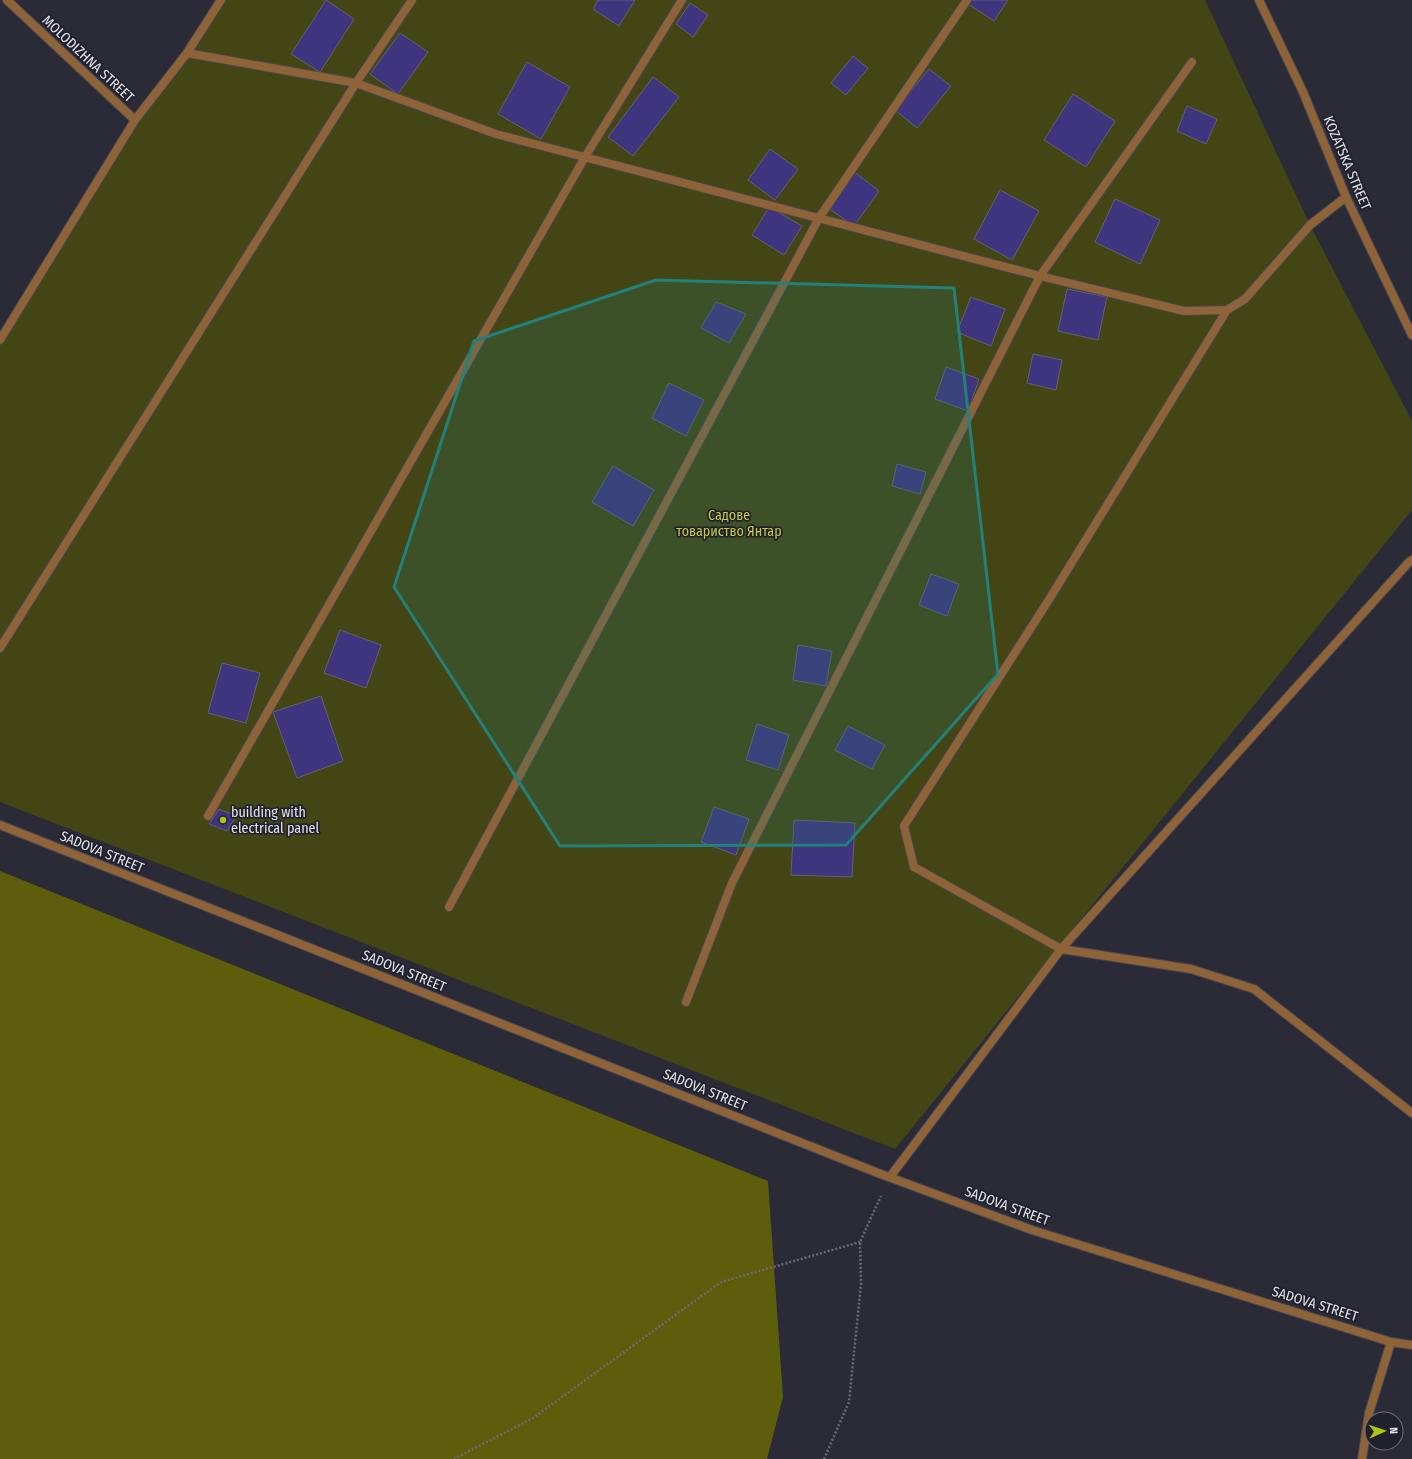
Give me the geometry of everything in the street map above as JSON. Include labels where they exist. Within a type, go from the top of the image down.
[{"type":"street","name":"MOLODIZHNA STREET","points":[[6,0],[135,120]]},
{"type":"street","points":[[0,340],[135,120],[187,53],[221,0]]},
{"type":"street","points":[[0,648],[356,83],[412,0]]},
{"type":"street","points":[[208,816],[585,157],[682,0]]},
{"type":"street","points":[[449,907],[819,218],[967,0]]},
{"type":"street","name":"KOZATSKA STREET","points":[[1259,0],[1303,92],[1346,197],[1412,335]]},
{"type":"street","points":[[187,53],[356,83],[496,134],[1040,276],[1184,312],[1227,310]]},
{"type":"street","points":[[686,1002],[732,883],[1040,276],[1192,62]]},
{"type":"street","points":[[1346,197],[1310,225],[1245,299],[1227,310],[1050,598],[904,826],[914,867],[1061,949],[1191,969],[1254,989],[1412,1113]]},
{"type":"street","points":[[890,1177],[1061,949],[1398,573],[1412,560]]},
{"type":"street","name":"SADOVA STREET","points":[[0,825],[890,1177],[1032,1230],[1391,1342],[1412,1345]]},
{"type":"street","points":[[1362,1459],[1369,1413],[1391,1342]]},
{"type":"path","points":[[824,1459],[849,1402],[861,1284],[860,1242],[890,1177]]},
{"type":"path","points":[[454,1459],[533,1418],[721,1282],[860,1242]]},
{"type":"highlighted area","points":[[656,280],[954,288],[998,674],[846,845],[560,846],[394,587],[474,341]]},
{"type":"green space","name":"Садове товариство Янтар","points":[[221,0],[1205,0],[1310,225],[1412,421],[1412,510],[895,1149],[0,802],[0,340],[135,120]]},
{"type":"shaded area","points":[[0,871],[768,1181],[783,1397],[767,1459],[0,1459]]},
{"type":"building","points":[[326,0],[354,19],[320,72],[291,54]]},
{"type":"building","points":[[598,0],[635,0],[619,26],[593,9]]},
{"type":"building","points":[[971,0],[1008,0],[994,21],[968,4]]},
{"type":"building","points":[[690,3],[708,15],[693,37],[676,24]]},
{"type":"building","points":[[400,33],[428,52],[398,94],[370,74]]},
{"type":"building","points":[[853,56],[868,68],[846,95],[831,83]]},
{"type":"building","points":[[527,62],[570,87],[541,139],[498,114]]},
{"type":"building","points":[[929,69],[951,86],[917,128],[895,110]]},
{"type":"building","points":[[653,77],[679,97],[633,156],[608,137]]},
{"type":"building","points":[[1073,94],[1115,121],[1086,167],[1044,140]]},
{"type":"building","points":[[1187,106],[1217,119],[1206,144],[1177,131]]},
{"type":"building","points":[[770,149],[798,169],[775,200],[748,180]]},
{"type":"building","points":[[853,171],[879,191],[854,226],[827,207]]},
{"type":"building","points":[[1000,190],[1039,211],[1012,260],[974,239]]},
{"type":"building","points":[[1115,199],[1160,220],[1140,264],[1095,242]]},
{"type":"building","points":[[769,207],[802,226],[784,255],[752,235]]},
{"type":"building","points":[[1067,289],[1107,297],[1098,340],[1058,331]]},
{"type":"building","points":[[971,297],[1005,309],[991,346],[957,332]]},
{"type":"building","points":[[716,302],[746,314],[729,343],[701,328]]},
{"type":"building","points":[[1033,354],[1062,360],[1056,390],[1027,383]]},
{"type":"building","points":[[946,367],[979,379],[968,411],[935,399]]},
{"type":"building","points":[[669,383],[704,400],[686,436],[652,418]]},
{"type":"building","points":[[897,464],[926,472],[920,494],[892,486]]},
{"type":"building","points":[[613,466],[654,490],[633,526],[592,502]]},
{"type":"building","points":[[931,574],[959,584],[947,616],[919,605]]},
{"type":"building","points":[[340,630],[381,645],[366,688],[324,673]]},
{"type":"building","points":[[798,645],[832,651],[826,686],[793,680]]},
{"type":"building","points":[[222,663],[260,673],[246,723],[208,713]]},
{"type":"building","points":[[321,696],[343,761],[297,778],[273,712]]},
{"type":"building","points":[[757,724],[789,735],[778,770],[746,760]]},
{"type":"building","points":[[848,726],[885,745],[872,769],[835,750]]},
{"type":"building","points":[[714,807],[749,819],[736,855],[701,842]]},
{"type":"building","name":"building with electrical panel","points":[[219,809],[236,816],[227,831],[209,824]]},
{"type":"building","points":[[794,820],[855,823],[852,877],[791,875]]},
{"type":"place","name":"building with electrical panel","points":[[223,820]]}]
